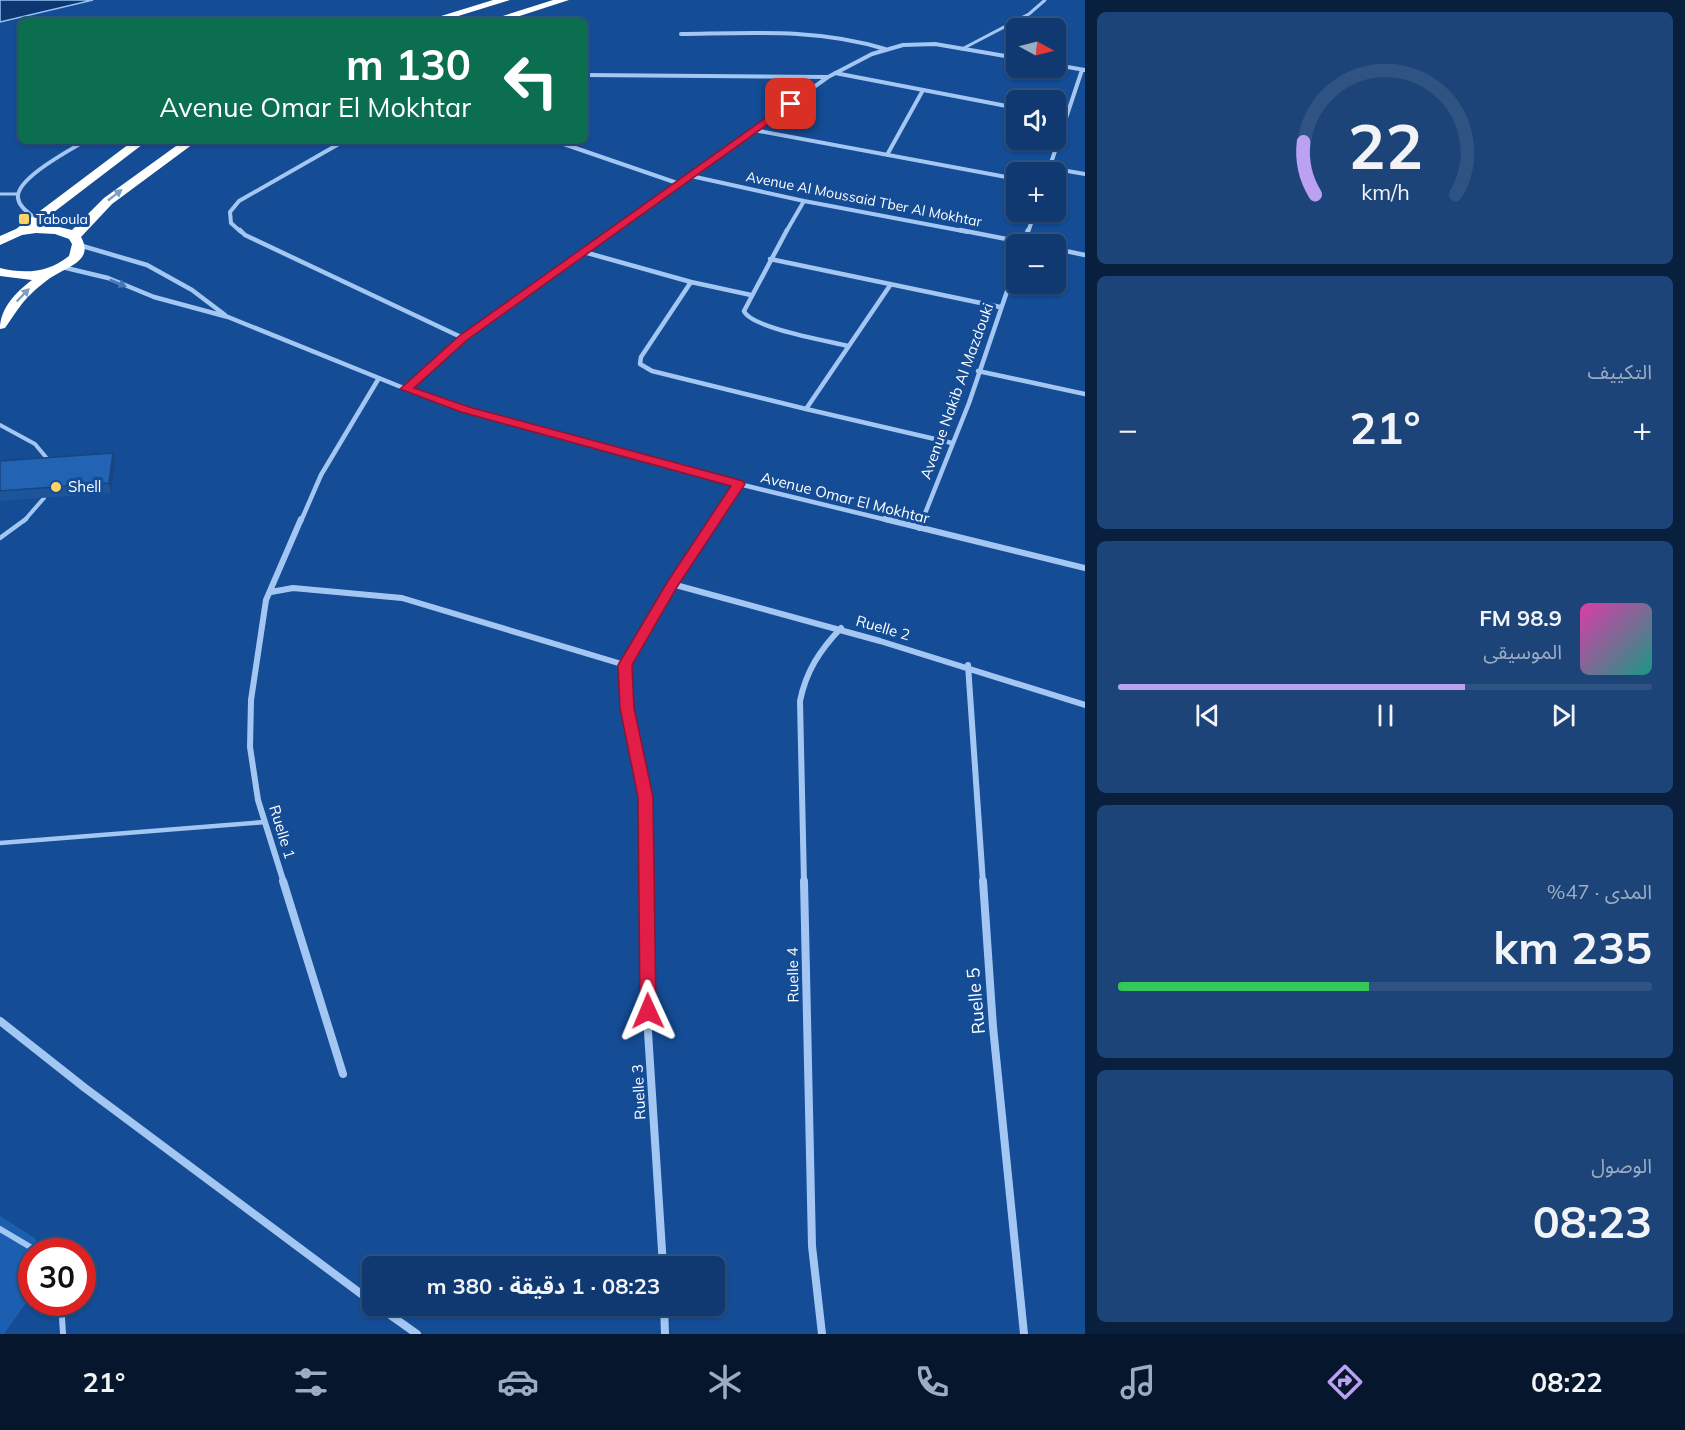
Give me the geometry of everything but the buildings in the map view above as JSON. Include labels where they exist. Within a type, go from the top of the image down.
[{"type":"highway","points":[[441,18],[505,0]]},
{"type":"highway","points":[[502,18],[564,0]]},
{"type":"highway","points":[[0,241],[20,232],[137,144]]},
{"type":"highway","points":[[0,325],[25,292],[78,253],[77,241],[108,201],[187,144]]},
{"type":"highway","points":[[20,232],[51,229],[77,241]]},
{"type":"highway","points":[[0,272],[16,276],[34,276],[57,270]]},
{"type":"street","points":[[681,34],[815,34],[854,39],[885,49]]},
{"type":"street","points":[[406,389],[463,338],[828,77],[885,49],[912,45],[943,46],[1006,56]]},
{"type":"street","points":[[1066,67],[1084,70],[1066,117]]},
{"type":"street","points":[[835,74],[1006,106]]},
{"type":"street","points":[[588,75],[828,77]]},
{"type":"street","points":[[887,155],[923,90]]},
{"type":"street","points":[[754,130],[1006,177]]},
{"type":"street","points":[[36,219],[23,207],[18,194],[21,187],[29,179],[81,144]]},
{"type":"street","points":[[339,144],[239,201],[230,212],[231,223],[245,235],[463,338]]},
{"type":"street","points":[[564,144],[680,184]]},
{"type":"street","points":[[1066,172],[1085,174]]},
{"type":"street","name":"Avenue Al Moussaid Tber Al Mokhtar","points":[[692,176],[804,201],[1006,240]]},
{"type":"street","points":[[804,201],[770,259],[744,311],[752,320],[848,346]]},
{"type":"street","name":"Avenue Omar El Mokhtar","points":[[77,241],[147,265],[192,290],[228,317]]},
{"type":"street","points":[[1066,251],[1085,255]]},
{"type":"street","points":[[584,252],[691,282],[751,295]]},
{"type":"street","points":[[770,259],[1000,307]]},
{"type":"street","name":"Avenue Omar El Mokhtar","points":[[57,270],[108,278],[154,297],[228,317],[406,389],[465,409],[739,484],[1085,568]]},
{"type":"street","points":[[691,282],[641,357],[640,364],[652,371],[952,442]]},
{"type":"street","points":[[806,409],[891,284]]},
{"type":"street","name":"Avenue Nakib Al Mazdouki","points":[[919,528],[969,403],[1006,291]]},
{"type":"street","points":[[978,371],[1085,394]]},
{"type":"street","name":"Ruelle 1","points":[[343,1074],[258,800],[250,747],[250,717],[266,600],[321,475],[379,378]]},
{"type":"street","points":[[271,592],[282,588],[293,588],[402,598],[625,665],[672,584],[739,484]]},
{"type":"street","name":"Ruelle 2","points":[[672,584],[840,628],[968,665],[1085,705]]},
{"type":"street","name":"Ruelle 4","points":[[822,1334],[812,1246],[800,701],[803,682],[812,662],[820,648],[840,628]]},
{"type":"street","name":"Ruelle 3","points":[[625,665],[627,708],[646,797],[648,1032],[662,1256]]},
{"type":"street","name":"Ruelle 5","points":[[968,665],[993,1027],[1024,1334]]},
{"type":"street","points":[[0,1021],[85,1088],[362,1295]]},
{"type":"street","points":[[392,1316],[417,1334]]},
{"type":"street","points":[[664,1316],[665,1334]]},
{"type":"lane","points":[[962,49],[1029,14],[1045,0]]},
{"type":"lane","points":[[0,194],[18,194]]},
{"type":"lane","points":[[0,425],[30,441],[46,453],[52,467]]},
{"type":"lane","points":[[0,538],[28,518],[44,498]]},
{"type":"lane","points":[[0,843],[265,822]]},
{"type":"lane","points":[[0,1228],[18,1239]]},
{"type":"lane","points":[[62,1316],[63,1334]]},
{"type":"shaded area","points":[[0,0],[93,0],[0,22]]},
{"type":"shaded area","points":[[0,1216],[35,1238],[18,1238],[18,1314],[4,1334],[0,1334]]},
{"type":"place","name":"Taboula","points":[[24,219]]},
{"type":"place","name":"Shell","points":[[56,487]]},
{"type":"route","points":[[648,1011],[646,797],[627,708],[624,683],[625,665],[672,584],[739,484],[465,409],[406,389],[463,338],[791,104]]}]
